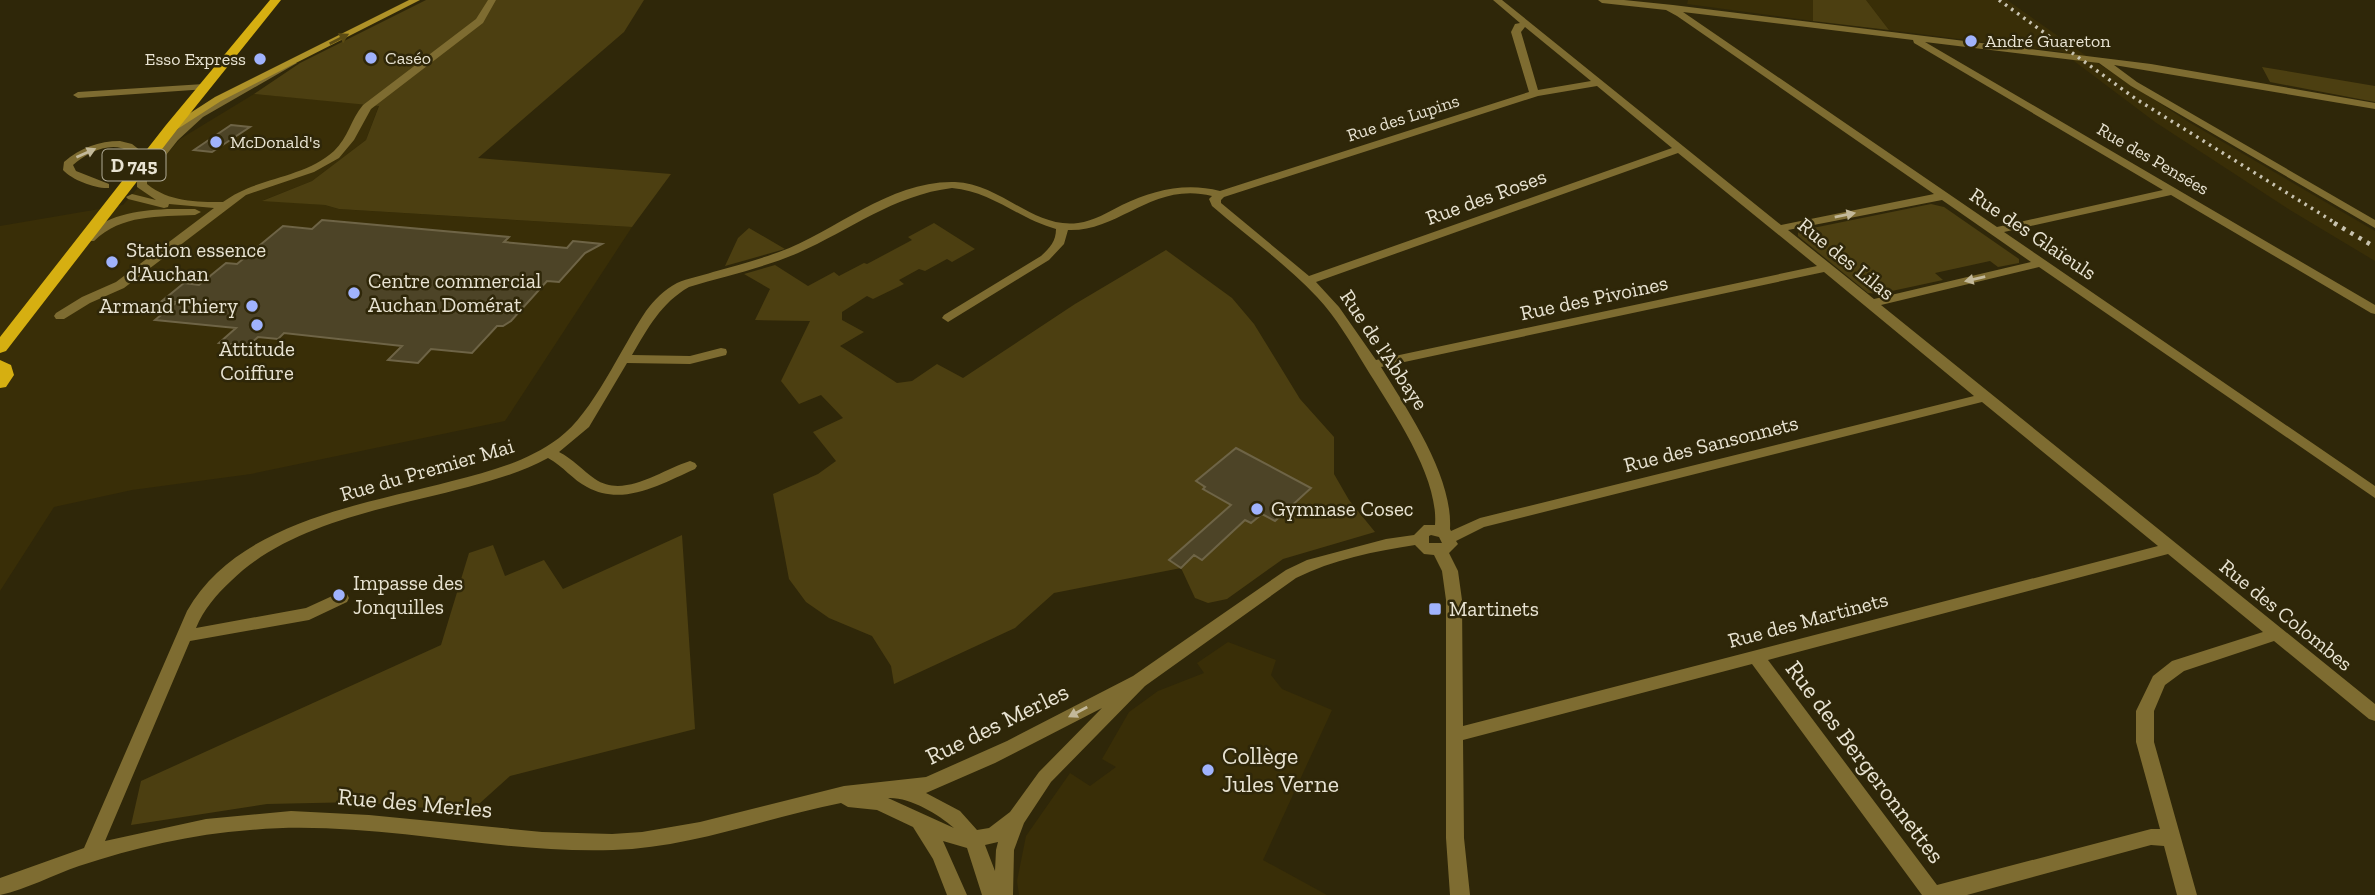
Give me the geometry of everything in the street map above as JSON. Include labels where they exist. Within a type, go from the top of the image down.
[{"type":"main road","name":"D 745","points":[[0,348],[268,0]]},
{"type":"main road","name":"D 745","points":[[0,329],[126,174],[276,0]]},
{"type":"main road","points":[[171,128],[218,99],[416,0]]},
{"type":"main road","points":[[0,365],[5,369],[6,375],[0,383]]},
{"type":"street","points":[[60,316],[86,300],[120,285],[257,186],[308,172],[332,158],[347,144],[358,117],[367,107],[480,21],[492,0]]},
{"type":"street","name":"Rue des Lilas","points":[[1497,0],[2171,548]]},
{"type":"street","points":[[1602,0],[2101,60],[2375,106]]},
{"type":"street","points":[[1651,0],[1668,8]]},
{"type":"street","name":"Rue des Glaïeuls","points":[[1668,8],[2375,493]]},
{"type":"street","points":[[1526,24],[1518,26],[1516,33],[1532,89],[1536,93]]},
{"type":"street","name":"Rue des Pensées","points":[[1913,38],[2375,310]]},
{"type":"street","points":[[223,208],[165,200],[141,185],[142,179],[184,127],[199,115],[302,57]]},
{"type":"street","points":[[2101,60],[2134,84],[2375,225]]},
{"type":"street","points":[[2134,84],[2165,73],[2165,69]]},
{"type":"street","name":"Rue des Lupins","points":[[1220,195],[1536,93],[1599,83]]},
{"type":"street","points":[[78,95],[201,87]]},
{"type":"street","points":[[105,186],[72,173],[68,170],[68,164],[93,149],[125,145],[136,151],[126,174]]},
{"type":"street","name":"Rue des Roses","points":[[1306,281],[1680,149]]},
{"type":"street","name":"Rue du Premier Mai","points":[[91,853],[195,611],[213,586],[234,566],[281,536],[310,524],[505,472],[533,462],[548,453],[584,424],[650,314],[672,291],[685,284],[792,251],[923,189],[938,186],[971,186],[990,191],[1048,224],[1062,227]]},
{"type":"street","points":[[948,318],[1045,258],[1063,237],[1062,227],[1102,221],[1130,205],[1184,188],[1203,189],[1220,195]]},
{"type":"street","points":[[1994,231],[2173,191]]},
{"type":"street","name":"Rue de l'Abbaye","points":[[1220,195],[1215,199],[1216,204],[1306,281],[1335,310],[1419,445],[1445,513],[1443,540],[1454,600],[1455,838],[1460,895]]},
{"type":"street","points":[[1778,229],[1943,196]]},
{"type":"street","points":[[132,197],[163,205],[187,204]]},
{"type":"street","points":[[44,289],[63,272],[95,232],[105,225],[141,216],[223,208]]},
{"type":"street","points":[[1870,304],[2041,263]]},
{"type":"street","name":"Rue des Pivoines","points":[[1371,365],[1826,268]]},
{"type":"street","points":[[624,359],[690,360],[721,352]]},
{"type":"street","name":"Rue des Sansonnets","points":[[1443,540],[1480,523],[1986,397]]},
{"type":"street","points":[[548,453],[567,462],[590,483],[609,491],[642,487],[690,466]]},
{"type":"street","name":"Rue des Merles","points":[[0,887],[91,853],[176,833],[286,819],[333,820],[551,840],[614,842],[707,830],[829,797],[867,791],[900,791],[936,782],[1139,681],[1293,573],[1307,566],[1386,544],[1420,539],[1422,545],[1429,550],[1443,540]]},
{"type":"street","name":"Rue des Colombes","points":[[2171,548],[2375,714]]},
{"type":"street","name":"Rue des Martinets","points":[[1456,735],[2171,548]]},
{"type":"street","points":[[184,636],[309,614],[341,598]]},
{"type":"street","points":[[2187,895],[2145,742],[2145,711],[2159,681],[2178,667],[2277,634]]},
{"type":"street","name":"Rue des Bergeronnettes","points":[[1757,657],[1934,895]]},
{"type":"street","name":"Rue des Merles","points":[[1017,818],[1045,777],[1139,681]]},
{"type":"street","points":[[936,782],[933,803],[919,820],[941,855],[957,895]]},
{"type":"street","points":[[900,791],[933,803],[957,818],[976,841],[992,895]]},
{"type":"street","name":"Rue des Merles","points":[[829,797],[877,802],[943,833],[976,841]]},
{"type":"street","points":[[976,841],[1004,830],[1017,818]]},
{"type":"street","points":[[1003,895],[1005,850],[1017,818]]},
{"type":"street","points":[[1934,895],[2151,837],[2171,838]]},
{"type":"shaded area","points":[[426,0],[644,0],[624,32],[478,158],[671,174],[632,227],[339,209],[325,205],[262,201],[312,181],[366,140],[379,106],[254,94],[300,63]]},
{"type":"shaded area","points":[[1688,0],[1813,0],[1813,21],[1687,4]]},
{"type":"shaded area","points":[[1813,0],[1866,0],[1889,30],[1813,21]]},
{"type":"shaded area","points":[[1866,0],[2007,0],[2085,55],[2187,121],[2375,231],[2375,261],[2290,210],[2155,122],[2062,52],[1889,30]]},
{"type":"shaded area","points":[[2262,67],[2375,86],[2375,102],[2270,82]]},
{"type":"shaded area","points":[[254,94],[379,105],[366,140],[312,181],[264,200],[325,205],[339,209],[632,227],[505,421],[251,474],[132,490],[54,507],[0,591],[0,226],[123,205],[180,139]]},
{"type":"shaded area","points":[[1931,204],[1944,207],[2019,259],[2019,263],[1998,267],[1990,261],[1935,273],[1943,280],[1878,294],[1868,293],[1798,236],[1798,231]]},
{"type":"shaded area","points":[[934,223],[975,249],[952,262],[947,259],[925,271],[919,269],[899,280],[904,284],[873,299],[867,296],[842,312],[842,320],[864,332],[840,346],[897,383],[912,381],[937,364],[963,378],[1075,304],[1166,250],[1232,298],[1254,324],[1300,399],[1334,437],[1334,474],[1349,500],[1375,532],[1283,559],[1227,599],[1208,603],[1195,598],[1181,568],[1054,593],[1015,628],[894,684],[891,666],[872,636],[829,618],[806,602],[789,579],[773,494],[818,474],[836,461],[813,432],[843,418],[821,395],[799,404],[781,381],[810,321],[755,320],[770,289],[744,274],[775,265],[808,286],[834,272],[839,276],[864,263],[867,264],[912,240],[908,237]]},
{"type":"shaded area","points":[[749,228],[785,249],[725,266],[738,238]]},
{"type":"shaded area","points":[[682,535],[695,729],[510,776],[470,812],[360,802],[267,804],[131,825],[141,781],[441,645],[469,553],[493,545],[505,576],[544,560],[563,589]]},
{"type":"shaded area","name":"Collège Jules Verne","points":[[1228,642],[1276,660],[1271,675],[1282,689],[1332,710],[1263,860],[1327,895],[1019,895],[1017,881],[1026,836],[1070,773],[1090,786],[1116,767],[1102,759],[1129,712],[1158,691],[1204,673],[1197,663]]},
{"type":"building","name":"McDonald's","points":[[231,125],[250,127],[212,152],[194,150]]},
{"type":"building","name":"Centre commercial Auchan Domérat","points":[[322,220],[509,237],[504,242],[567,248],[573,241],[602,244],[585,253],[559,282],[547,281],[511,321],[497,326],[472,353],[431,349],[418,363],[388,360],[402,346],[284,333],[278,339],[258,337],[248,346],[219,343],[236,328],[155,320],[177,302],[162,301],[184,283],[199,285],[226,263],[237,264],[283,226],[312,229]]},
{"type":"building","name":"Gymnase Cosec","points":[[1236,448],[1311,488],[1275,521],[1262,514],[1251,523],[1245,520],[1202,560],[1194,555],[1181,568],[1169,560],[1231,505],[1203,489],[1205,487],[1196,481]]},
{"type":"railway","points":[[1999,0],[2136,99],[2337,224]]},
{"type":"railway","points":[[2334,223],[2375,247]]},
{"type":"place","name":"André Guareton","points":[[1971,41]]},
{"type":"place","name":"Caséo","points":[[371,58]]},
{"type":"place","name":"Esso Express","points":[[260,59]]},
{"type":"place","name":"McDonald's","points":[[216,142]]},
{"type":"place","name":"Station essence d'Auchan","points":[[112,262]]},
{"type":"place","name":"Centre commercial Auchan Domérat","points":[[354,293]]},
{"type":"place","name":"Armand Thiery","points":[[252,306]]},
{"type":"place","name":"Attitude Coiffure","points":[[257,325]]},
{"type":"place","name":"Gymnase Cosec","points":[[1257,509]]},
{"type":"place","name":"Impasse des Jonquilles","points":[[339,595]]},
{"type":"place","name":"Martinets","points":[[1435,609]]},
{"type":"place","name":"Collège Jules Verne","points":[[1208,770]]}]
